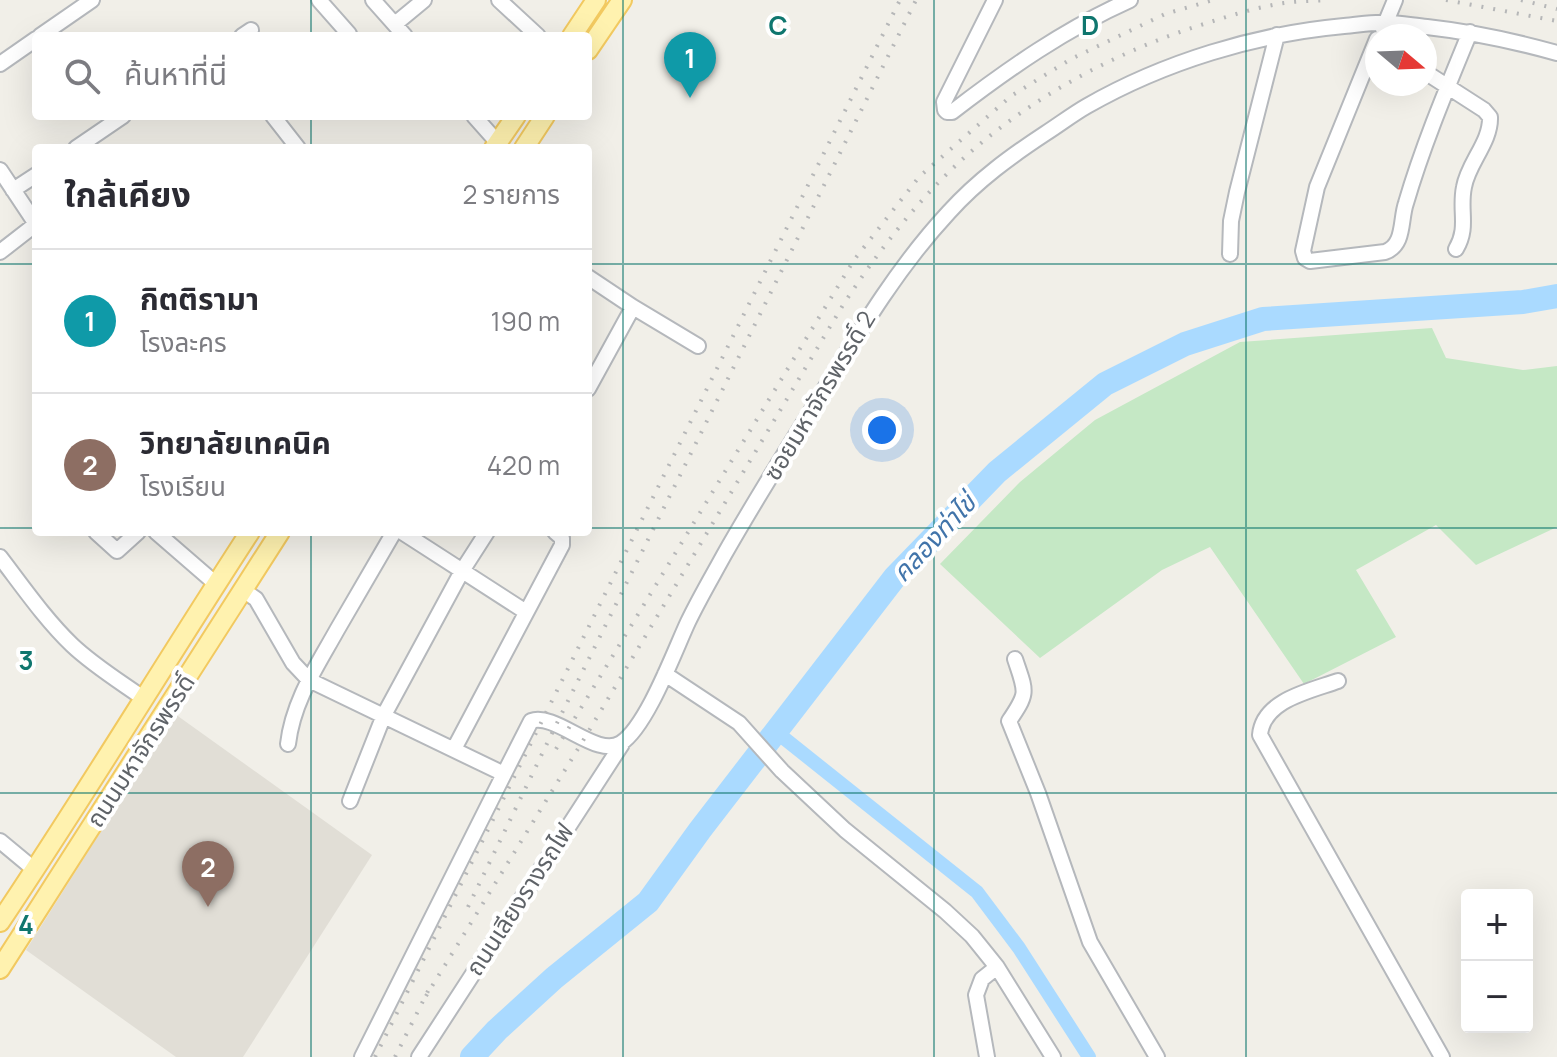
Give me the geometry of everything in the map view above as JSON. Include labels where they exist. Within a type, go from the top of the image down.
[{"type":"main road","points":[[575,32],[596,0]]},
{"type":"main road","points":[[592,44],[622,0]]},
{"type":"main road","points":[[497,144],[513,120]]},
{"type":"main road","points":[[527,144],[542,120]]},
{"type":"main road","name":"ถนนมหาจักรพรรดิ์","points":[[0,922],[247,536]]},
{"type":"main road","name":"ถนนมหาจักรพรรดิ์","points":[[0,969],[277,536]]},
{"type":"street","points":[[45,32],[92,0]]},
{"type":"street","points":[[319,0],[347,32]]},
{"type":"street","points":[[373,0],[402,32]]},
{"type":"street","points":[[395,24],[424,0]]},
{"type":"street","points":[[499,0],[534,32]]},
{"type":"street","points":[[995,0],[944,102],[947,112],[952,112],[1045,45],[1130,0]]},
{"type":"street","points":[[1387,22],[1395,0]]},
{"type":"street","name":"ซอยมหาจักรพรรดิ์ 2","points":[[622,743],[641,721],[720,563],[871,311],[911,256],[950,211],[978,182],[1009,157],[1097,101],[1157,73],[1277,35],[1387,22],[1470,32],[1557,53]]},
{"type":"street","points":[[1365,69],[1317,187],[1303,251],[1305,258],[1315,261],[1385,252],[1398,244],[1405,206],[1470,32]]},
{"type":"street","points":[[1230,254],[1234,206],[1277,35]]},
{"type":"street","points":[[0,64],[32,41]]},
{"type":"street","points":[[1437,79],[1490,117],[1488,133],[1464,185],[1464,236],[1456,249]]},
{"type":"street","points":[[82,144],[117,120]]},
{"type":"street","points":[[276,120],[295,144]]},
{"type":"street","points":[[477,120],[495,144]]},
{"type":"street","points":[[0,170],[32,218]]},
{"type":"street","points":[[13,190],[32,178]]},
{"type":"street","points":[[0,252],[32,227]]},
{"type":"street","points":[[592,280],[698,346]]},
{"type":"street","points":[[592,382],[633,307]]},
{"type":"street","points":[[100,536],[117,551],[134,536]]},
{"type":"street","points":[[161,536],[216,584]]},
{"type":"street","points":[[288,744],[293,716],[309,680],[392,536]]},
{"type":"street","points":[[408,536],[526,612]]},
{"type":"street","points":[[350,801],[384,715],[462,571],[484,536]]},
{"type":"street","points":[[454,749],[562,543],[560,536]]},
{"type":"street","points":[[0,557],[72,645],[143,698]]},
{"type":"street","points":[[243,590],[256,599],[293,663],[309,680],[504,774]]},
{"type":"street","points":[[1015,659],[1025,690],[1009,721],[1038,793],[1090,942],[1157,1057]]},
{"type":"street","points":[[665,674],[739,723],[845,830],[972,936],[997,967],[1053,1057]]},
{"type":"street","points":[[1338,681],[1272,709],[1264,719],[1260,735],[1442,1057]]},
{"type":"street","points":[[362,1057],[531,721],[543,719],[610,748],[622,743]]},
{"type":"street","name":"ถนนเลียงรางรถไฟ","points":[[419,1057],[622,743]]},
{"type":"street","points":[[0,841],[35,870]]},
{"type":"street","points":[[987,1057],[976,995],[982,979],[997,967]]},
{"type":"shaded area","points":[[175,714],[372,855],[243,1057],[176,1057],[26,950]]},
{"type":"green space","points":[[1432,328],[1446,358],[1523,370],[1557,366],[1557,527],[1476,565],[1436,525],[1356,570],[1396,637],[1304,684],[1210,547],[1162,570],[1040,658],[940,564],[1020,482],[1095,420],[1240,342]]},
{"type":"waterway","name":"คลองท่าไข่","points":[[472,1057],[554,978],[648,902],[895,577],[997,472],[1105,384],[1185,344],[1263,319],[1523,302],[1557,296]]},
{"type":"waterway","points":[[775,731],[977,892],[1019,948],[1089,1057]]},
{"type":"railway","points":[[375,1057],[900,0]]},
{"type":"railway","points":[[468,907],[916,0]]},
{"type":"railway","points":[[556,749],[854,260],[919,177],[1011,96],[1071,59],[1165,14],[1213,0]]},
{"type":"railway","points":[[426,996],[584,739],[843,305],[887,242],[924,198],[996,131],[1028,108],[1097,68],[1170,36],[1235,14],[1284,3],[1327,0]]},
{"type":"railway","points":[[1446,0],[1557,21]]},
{"type":"railway","points":[[1521,0],[1557,9]]},
{"type":"railway","points":[[395,1057],[430,987]]},
{"type":"place","name":"กิตติรามา","points":[[690,98]]},
{"type":"place","name":"วิทยาลัยเทคนิค","points":[[208,907]]}]
